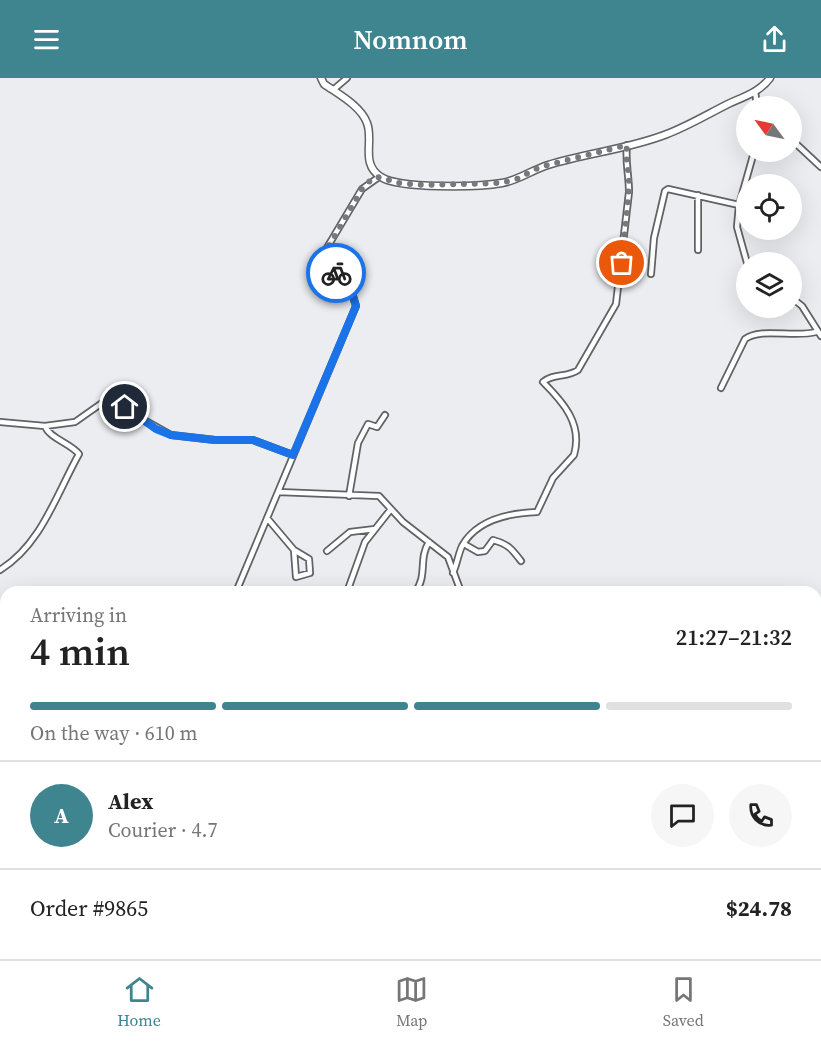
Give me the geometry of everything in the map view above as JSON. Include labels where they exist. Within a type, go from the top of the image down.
[{"type":"street","points":[[321,78],[367,121],[369,131],[367,152],[370,164],[380,177],[398,183],[423,185],[501,183],[552,164],[666,134],[756,92],[770,78]]},
{"type":"street","points":[[333,90],[347,78]]},
{"type":"street","points":[[756,92],[756,96]]},
{"type":"street","points":[[453,573],[464,544],[477,528],[515,513],[537,512],[553,478],[574,455],[574,423],[564,403],[543,382],[548,377],[571,375],[578,370],[616,304],[629,192],[629,176],[624,162],[627,145]]},
{"type":"street","points":[[802,149],[821,167]]},
{"type":"street","points":[[239,586],[356,306],[352,293],[325,259],[326,251],[362,189],[380,177]]},
{"type":"street","points":[[651,274],[662,196],[668,189],[736,204]]},
{"type":"street","points":[[698,195],[698,250]]},
{"type":"street","points":[[802,306],[816,332],[821,336]]},
{"type":"street","points":[[721,388],[745,339],[751,334],[801,336],[816,332]]},
{"type":"street","points":[[0,422],[45,426],[75,422],[102,403],[114,403],[171,435],[215,440],[253,440],[293,455]]},
{"type":"street","points":[[349,496],[358,443],[368,424],[377,428],[385,415]]},
{"type":"street","points":[[0,570],[27,549],[79,454],[72,445],[46,430],[45,426]]},
{"type":"street","points":[[278,492],[379,496],[448,557],[458,586]]},
{"type":"street","points":[[349,586],[365,542],[391,509]]},
{"type":"street","points":[[267,518],[294,550],[309,559],[310,573],[308,575],[296,577],[294,550]]},
{"type":"street","points":[[327,551],[350,532],[375,530]]},
{"type":"street","points":[[464,544],[478,552],[485,551],[493,540],[504,543],[509,545],[520,561]]},
{"type":"street","points":[[419,586],[423,580],[422,558],[429,542]]},
{"type":"way so far","points":[[336,273],[325,259],[326,251],[362,189],[373,178],[380,177],[392,182],[423,185],[501,183],[517,179],[540,167],[627,145],[624,162],[629,176],[629,192],[622,263]]},
{"type":"route","points":[[125,407],[156,429],[171,435],[215,440],[253,440],[293,455],[356,306],[352,293],[336,273]]}]
